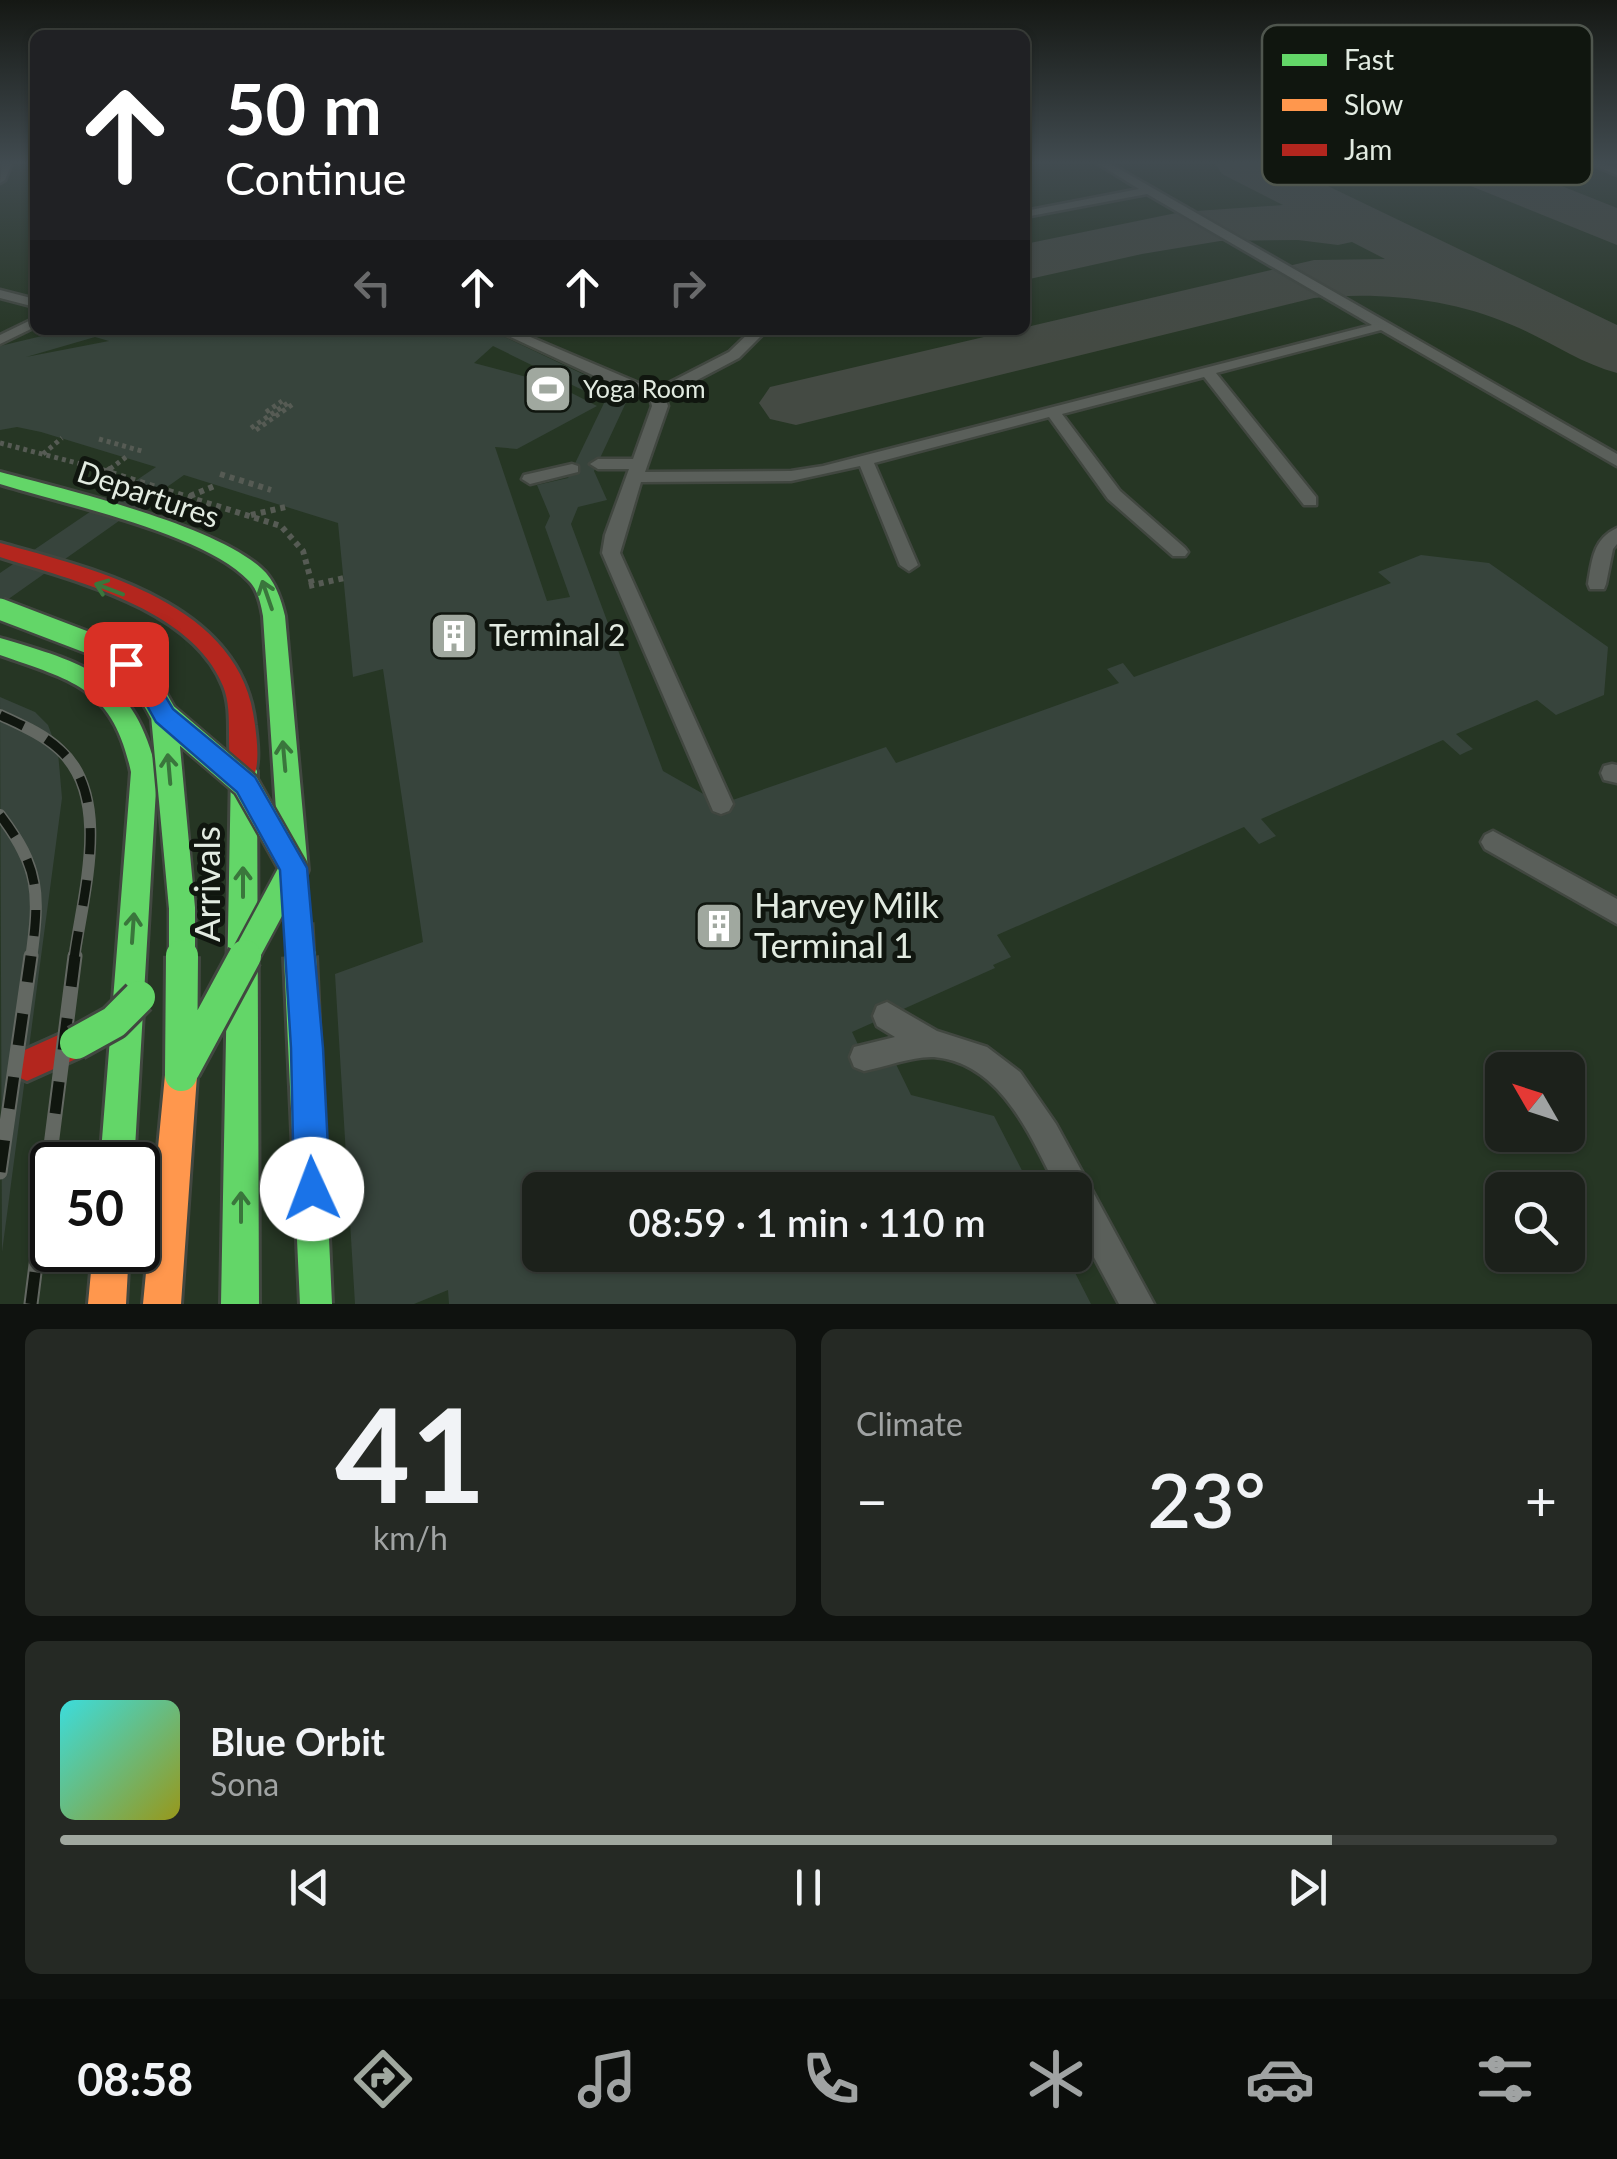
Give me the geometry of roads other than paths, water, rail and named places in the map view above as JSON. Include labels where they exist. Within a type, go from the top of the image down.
[{"type":"main road","name":"Departures","points":[[0,478],[210,545],[240,561],[265,581],[274,616],[307,1048],[316,1304]]},
{"type":"main road","name":"Arrivals","points":[[0,550],[159,609],[204,640],[233,680],[244,746],[240,1304]]},
{"type":"main road","points":[[0,609],[110,651],[143,678],[164,716],[246,784],[294,868],[181,1076]]},
{"type":"main road","points":[[0,646],[70,673],[104,691],[126,711],[138,738],[144,772],[118,1142]]},
{"type":"main road","points":[[162,1304],[181,1076],[182,908],[164,716]]},
{"type":"main road","points":[[27,1066],[114,1022],[139,997],[182,908]]},
{"type":"main road","points":[[76,1044],[114,1037],[134,1054],[138,1086],[136,1149],[171,1224]]},
{"type":"main road","points":[[107,1304],[109,1272]]},
{"type":"lane","points":[[1207,224],[1617,461]]},
{"type":"lane","points":[[0,294],[30,301]]},
{"type":"lane","points":[[0,340],[30,325]]},
{"type":"lane","points":[[598,464],[639,470],[791,476],[866,462],[1382,326]]},
{"type":"lane","points":[[536,338],[634,390],[657,395],[734,355],[755,335]]},
{"type":"lane","points":[[1207,371],[1310,501]]},
{"type":"lane","points":[[657,395],[660,406],[614,534],[611,554],[721,804]]},
{"type":"lane","points":[[1053,412],[1114,495],[1179,552]]},
{"type":"lane","points":[[866,462],[908,565]]},
{"type":"lane","points":[[530,479],[572,469]]},
{"type":"lane","points":[[1597,584],[1604,547],[1617,534]]},
{"type":"lane","points":[[1493,842],[1617,912]]},
{"type":"lane","points":[[887,1016],[932,1043],[976,1056],[1001,1072],[1024,1098],[1065,1172]]},
{"type":"lane","points":[[864,1057],[932,1043]]},
{"type":"lane","points":[[1092,1221],[1138,1304]]},
{"type":"railway","points":[[0,715],[60,750],[76,770],[86,794],[90,849],[74,959]]},
{"type":"railway","points":[[0,815],[23,851],[34,882],[36,917],[31,959]]},
{"type":"railway","points":[[0,1172],[31,956]]},
{"type":"railway","points":[[31,1304],[75,956]]},
{"type":"place","name":"Yoga Room","points":[[548,389]]},
{"type":"place","name":"Terminal 2","points":[[454,636]]},
{"type":"place","name":"Harvey Milk Terminal 1","points":[[719,926]]}]
